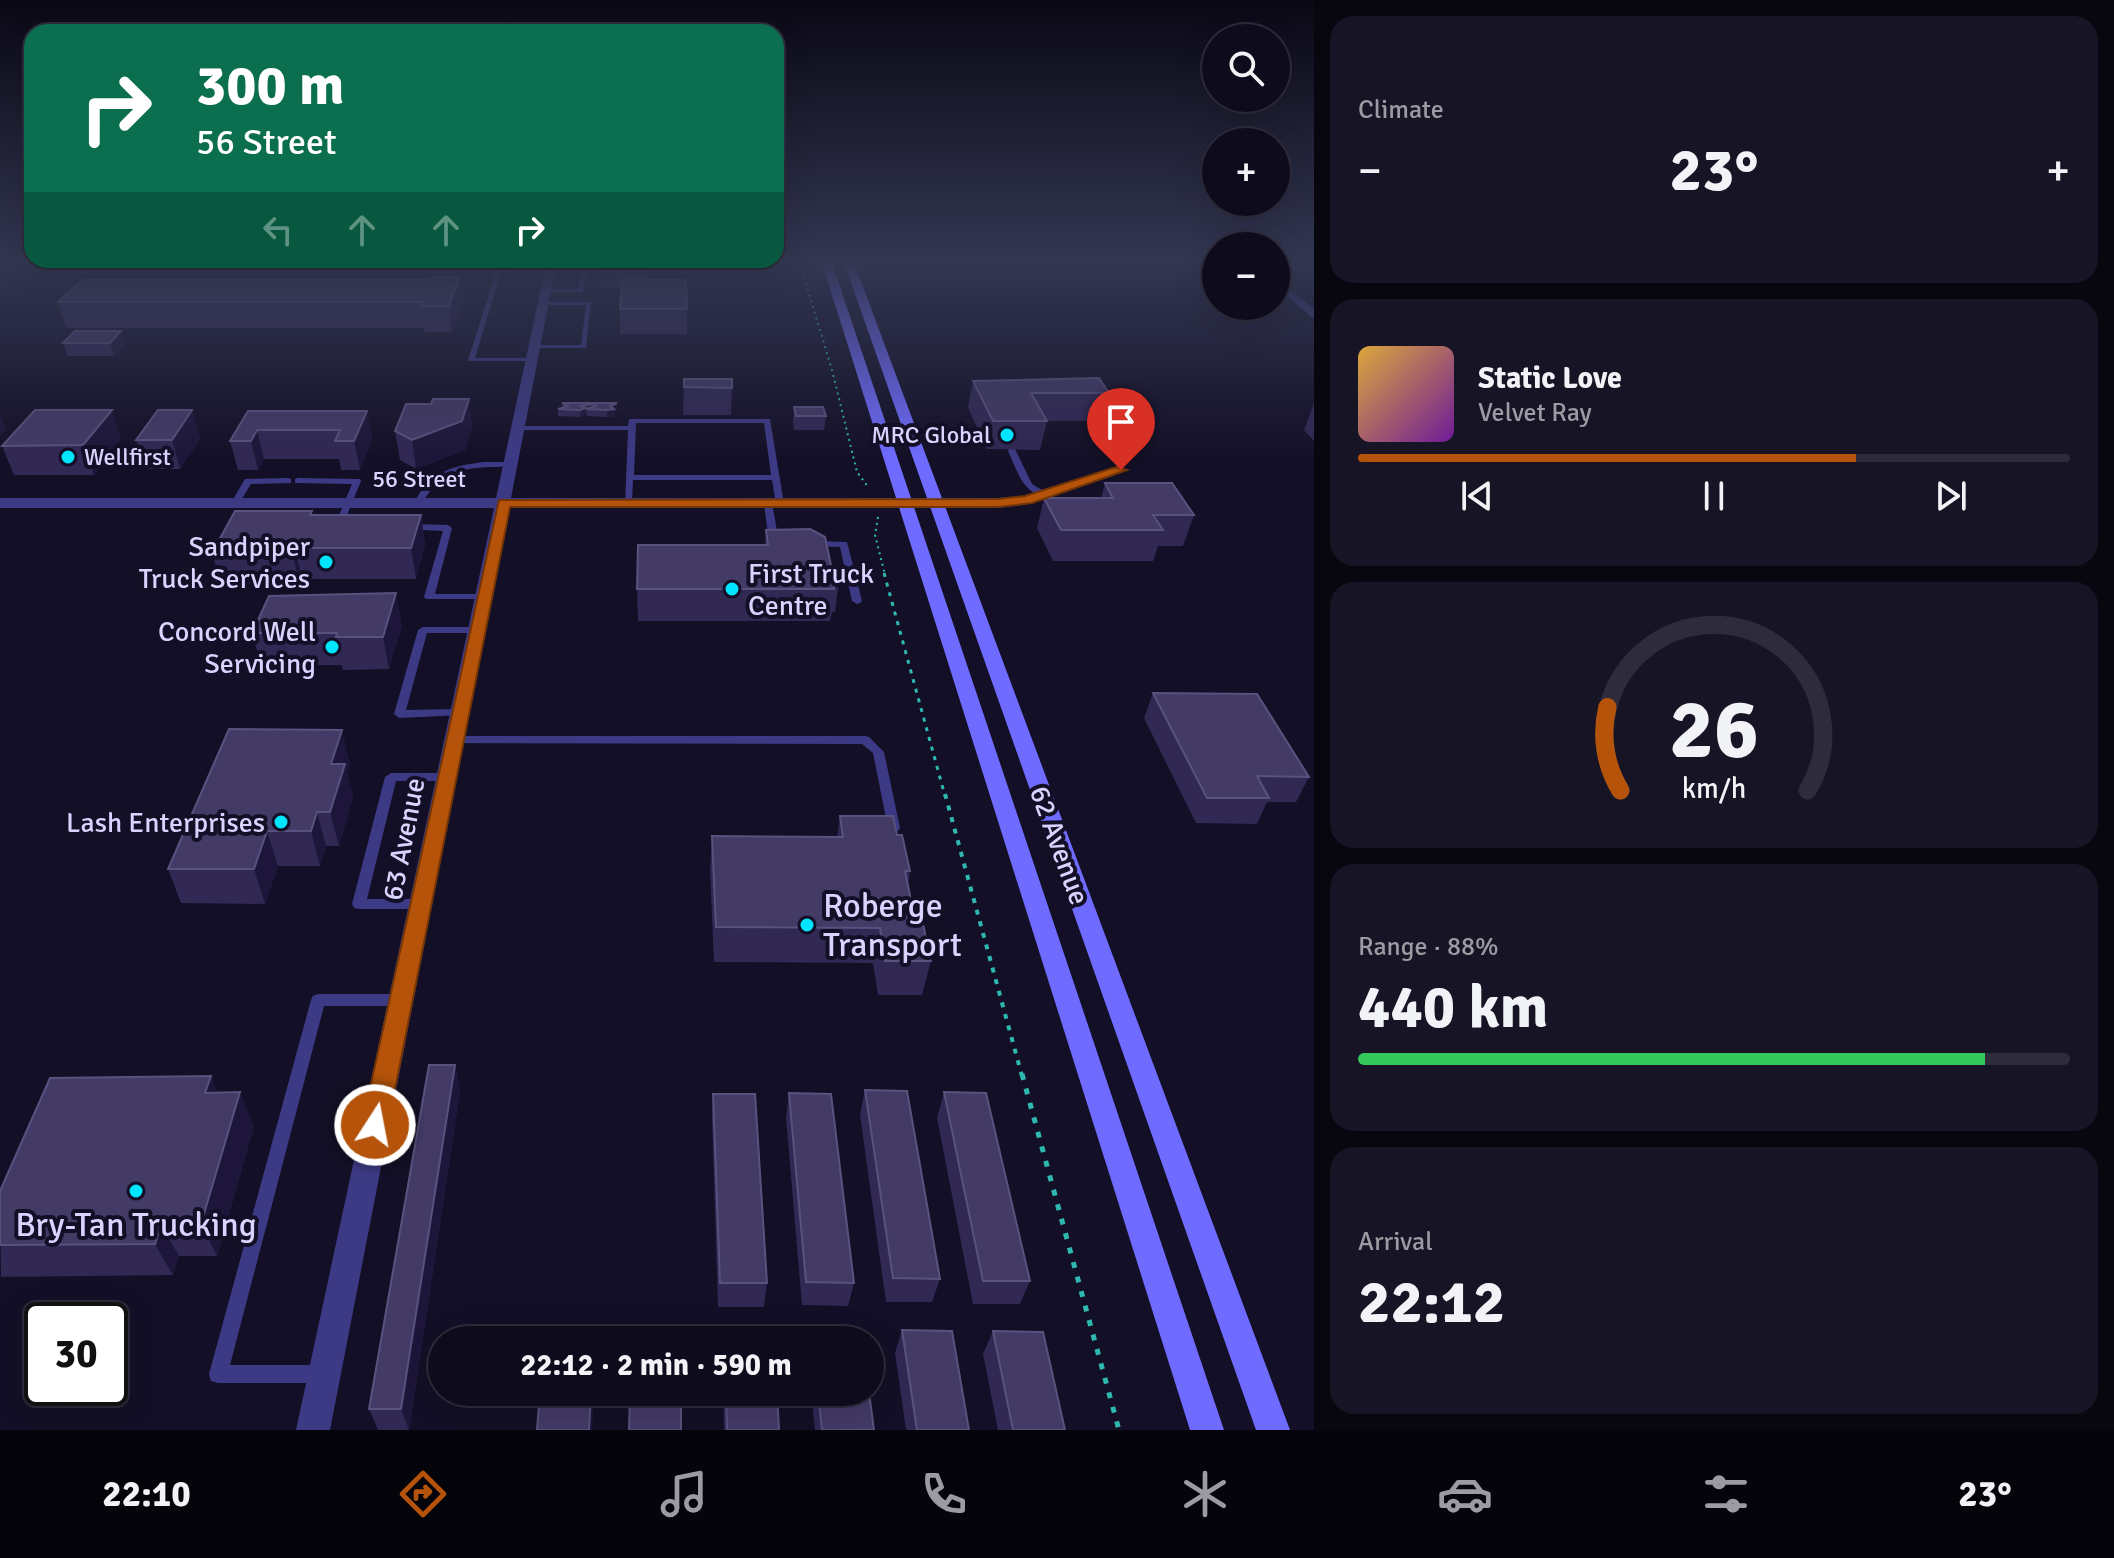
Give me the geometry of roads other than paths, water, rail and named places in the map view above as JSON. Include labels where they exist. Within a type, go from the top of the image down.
[{"type":"main road","name":"62 Avenue","points":[[848,327],[1207,1430]]},
{"type":"main road","name":"62 Avenue","points":[[872,327],[1273,1430]]},
{"type":"street","name":"63 Avenue","points":[[313,1430],[539,327]]},
{"type":"street","name":"56 Street","points":[[0,503],[998,503],[1027,500],[1121,470]]},
{"type":"lane","points":[[481,327],[471,360],[584,347],[586,327]]},
{"type":"lane","points":[[628,503],[632,421],[767,421],[776,478],[775,544],[783,544]]},
{"type":"lane","points":[[518,428],[632,428]]},
{"type":"lane","points":[[1012,451],[1028,485],[1044,495]]},
{"type":"lane","points":[[418,503],[423,488],[452,470],[476,464],[511,464]]},
{"type":"lane","points":[[629,477],[776,478]]},
{"type":"lane","points":[[235,503],[248,481],[357,481],[349,503],[334,527],[353,527]]},
{"type":"lane","points":[[396,527],[448,528],[429,597],[484,597]]},
{"type":"lane","points":[[801,544],[844,544],[857,601]]},
{"type":"lane","points":[[458,713],[399,714],[423,630],[476,630]]},
{"type":"lane","points":[[453,740],[865,740],[878,752],[897,838]]},
{"type":"lane","points":[[421,904],[359,904],[391,777],[446,777]]},
{"type":"lane","points":[[325,1374],[218,1374],[318,1000],[400,1000]]},
{"type":"place","name":"MRC Global","points":[[1007,435]]},
{"type":"place","name":"Wellfirst","points":[[68,457]]},
{"type":"place","name":"Sandpiper Truck Services","points":[[326,562]]},
{"type":"place","name":"First Truck Centre","points":[[732,589]]},
{"type":"place","name":"Concord Well Servicing","points":[[332,647]]},
{"type":"place","name":"Lash Enterprises","points":[[281,822]]},
{"type":"place","name":"Roberge Transport","points":[[807,925]]},
{"type":"place","name":"Bry-Tan Trucking","points":[[136,1191]]}]
